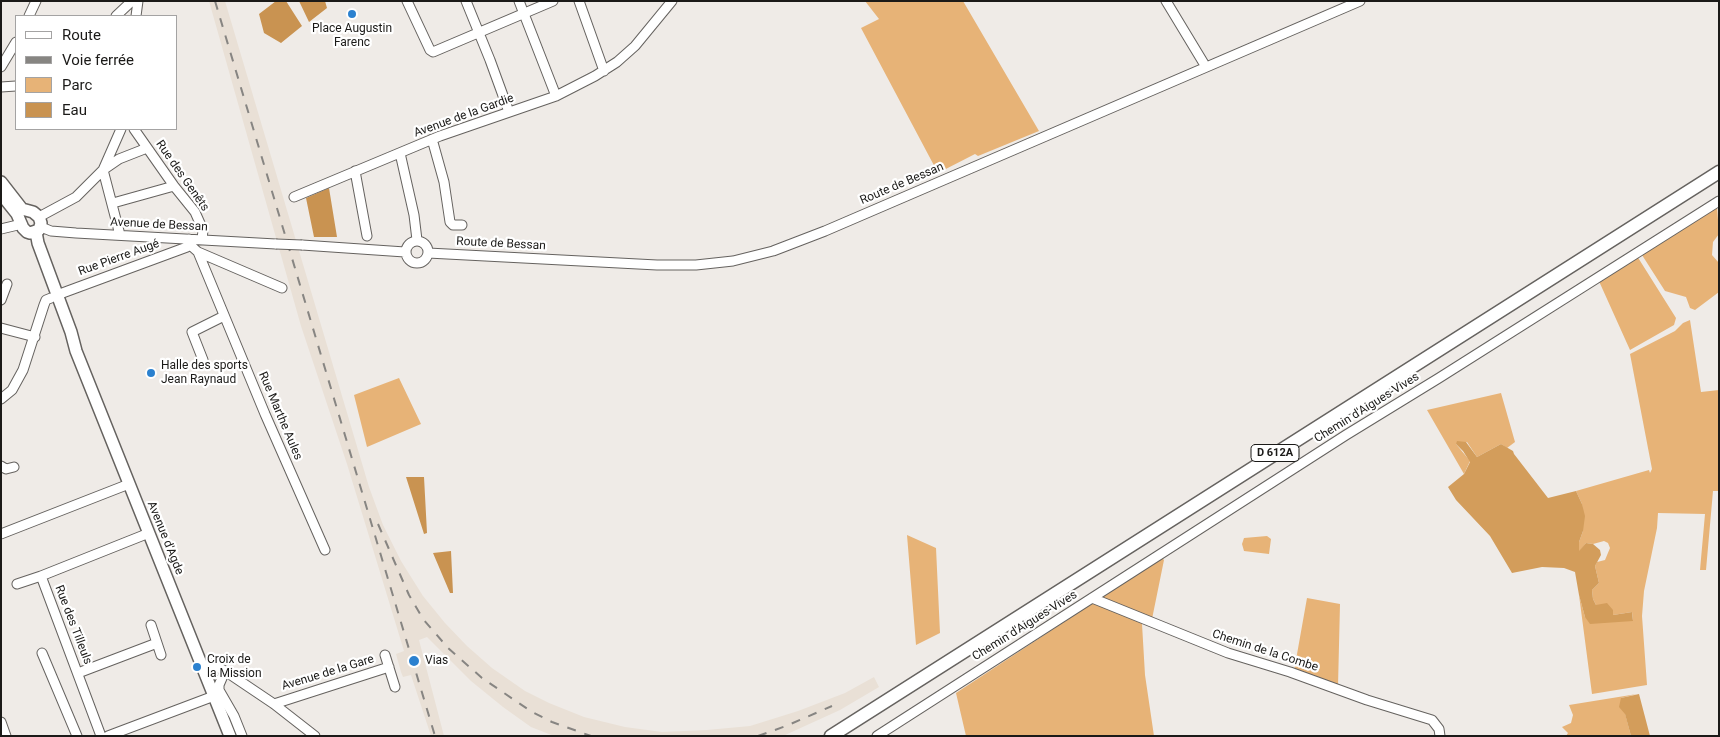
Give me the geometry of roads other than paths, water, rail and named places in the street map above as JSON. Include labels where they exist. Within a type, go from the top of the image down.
[{"type":"highway","name":"D 612A","points":[[831,736],[1719,172]]},
{"type":"main road","points":[[1,182],[31,224]]},
{"type":"main road","points":[[1,194],[31,224]]},
{"type":"main road","name":"Avenue d'Agde","points":[[31,224],[68,341],[76,351],[230,736]]},
{"type":"street","points":[[29,15],[36,1]]},
{"type":"street","points":[[117,15],[132,1]]},
{"type":"street","points":[[136,15],[138,1]]},
{"type":"street","points":[[407,1],[430,50],[433,52],[553,1]]},
{"type":"street","points":[[466,1],[509,112]]},
{"type":"street","points":[[520,1],[556,96]]},
{"type":"street","points":[[579,1],[604,71]]},
{"type":"street","name":"Avenue de la Gardie","points":[[294,197],[432,140],[556,96],[604,71],[635,46],[672,1]]},
{"type":"street","points":[[1166,1],[1206,68]]},
{"type":"street","name":"Route de Bessan","points":[[276,244],[405,252],[408,259],[414,263],[421,262],[427,257],[428,253],[657,265],[696,265],[733,261],[773,251],[824,231],[1360,1]]},
{"type":"street","points":[[1,67],[15,44]]},
{"type":"street","points":[[1,87],[15,86]]},
{"type":"street","points":[[120,235],[103,170],[121,130]]},
{"type":"street","name":"Rue des Genêts","points":[[135,130],[174,186],[195,212],[203,230],[202,240]]},
{"type":"street","points":[[432,140],[444,182],[450,222],[453,225],[462,225]]},
{"type":"street","points":[[1,229],[31,224],[76,197],[103,170],[120,159],[147,148]]},
{"type":"street","points":[[400,153],[414,215],[417,240]]},
{"type":"street","points":[[355,172],[367,236]]},
{"type":"street","points":[[113,203],[174,186]]},
{"type":"street","name":"Chemin d'Aigues-Vives","points":[[878,736],[1339,439],[1719,200]]},
{"type":"street","name":"Avenue de Bessan","points":[[31,224],[51,231],[189,242],[202,240],[276,244]]},
{"type":"street","points":[[405,252],[408,245],[417,240]]},
{"type":"street","points":[[417,240],[424,243],[428,253]]},
{"type":"street","name":"Rue Pierre Augé","points":[[54,297],[186,247],[189,242]]},
{"type":"street","name":"Rue Marthe Aules","points":[[189,242],[198,252],[325,550]]},
{"type":"street","points":[[198,252],[282,288]]},
{"type":"street","points":[[1,300],[7,284]]},
{"type":"street","points":[[1,399],[17,382],[24,370],[46,300],[54,297]]},
{"type":"street","points":[[204,360],[192,332],[224,316]]},
{"type":"street","points":[[1,328],[35,337]]},
{"type":"street","points":[[1,466],[6,469],[14,466]]},
{"type":"street","points":[[1,534],[129,484]]},
{"type":"street","name":"Rue des Tilleuls","points":[[101,736],[41,576],[149,533]]},
{"type":"street","points":[[17,584],[41,576]]},
{"type":"street","name":"Chemin de la Combe","points":[[1092,598],[1228,653],[1290,672],[1418,717],[1432,720],[1439,729],[1440,736]]},
{"type":"street","points":[[151,626],[161,655]]},
{"type":"street","points":[[78,673],[157,643]]},
{"type":"street","points":[[42,653],[77,736]]},
{"type":"street","points":[[385,655],[395,687]]},
{"type":"street","points":[[202,666],[212,664],[225,671],[274,704],[315,736]]},
{"type":"street","name":"Avenue de la Gare","points":[[274,704],[389,668]]},
{"type":"street","points":[[225,671],[219,684],[219,690],[234,716],[242,736]]},
{"type":"street","points":[[108,736],[122,733],[214,696]]},
{"type":"street","points":[[1,722],[6,736]]},
{"type":"water","points":[[276,1],[286,1],[302,26],[281,43],[264,33],[259,14]]},
{"type":"water","points":[[299,1],[325,1],[327,8],[309,22]]},
{"type":"water","points":[[329,188],[337,237],[314,237],[306,198]]},
{"type":"water","points":[[406,477],[424,477],[427,533],[424,534]]},
{"type":"water","points":[[451,551],[453,593],[450,593],[433,553]]},
{"type":"railway","points":[[215,1],[435,736]]},
{"type":"railway","points":[[378,524],[409,595],[423,619],[448,648],[482,678],[532,712],[552,722],[591,736]]},
{"type":"railway","points":[[758,736],[832,706]]},
{"type":"place","name":"Place Augustin Farenc","points":[[352,14]]},
{"type":"place","name":"Halle des sports Jean Raynaud","points":[[151,373]]},
{"type":"place","name":"Vias","points":[[414,661]]},
{"type":"place","name":"Croix de la Mission","points":[[197,667]]}]
